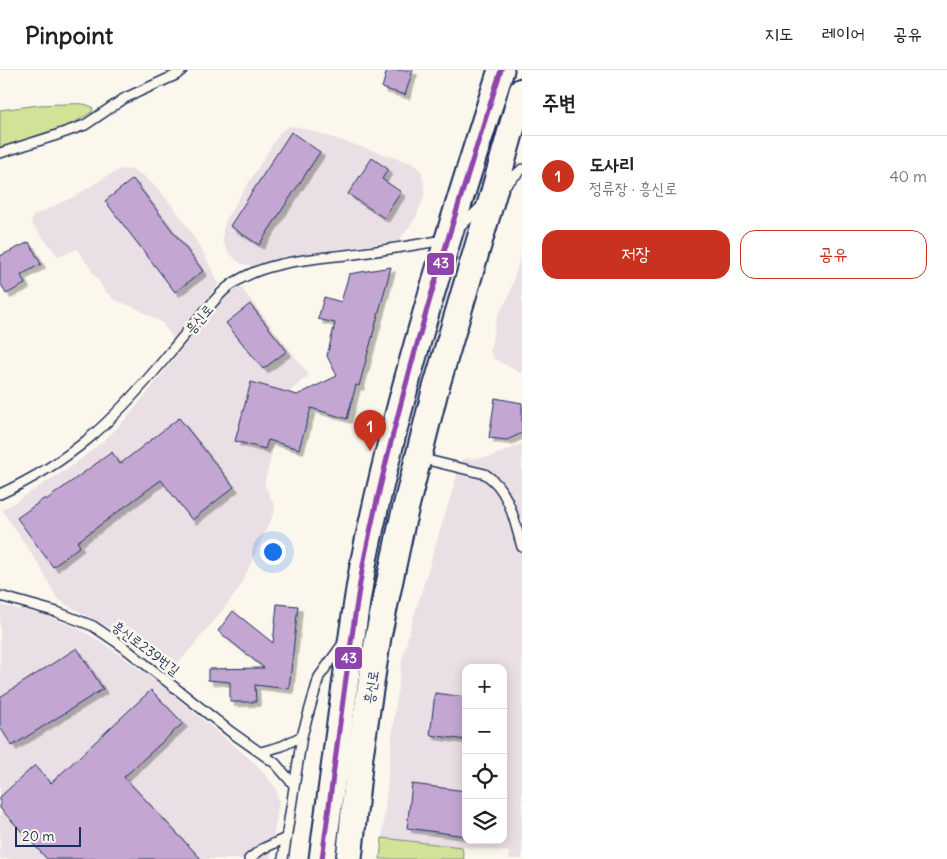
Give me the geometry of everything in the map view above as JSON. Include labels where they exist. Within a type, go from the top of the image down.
[{"type":"main road","name":"흥신로","points":[[322,859],[353,629],[364,561],[381,486],[417,339],[446,240],[501,70]]},
{"type":"main road","name":"흥신로","points":[[349,859],[360,756],[378,637],[402,523],[434,392],[494,195],[522,91]]},
{"type":"lane","points":[[0,153],[85,125],[125,98],[176,75],[182,70]]},
{"type":"lane","points":[[446,240],[522,169]]},
{"type":"lane","name":"흥신로","points":[[0,494],[52,467],[106,424],[138,391],[228,287],[250,275],[282,264],[446,240]]},
{"type":"lane","points":[[419,458],[480,473],[493,480],[501,488],[507,499],[522,547]]},
{"type":"lane","name":"흥신로239번길","points":[[0,596],[57,612],[93,626],[231,732],[275,763],[294,785]]},
{"type":"lane","points":[[283,859],[302,736],[319,677],[353,629]]},
{"type":"lane","points":[[261,752],[282,746],[302,736]]},
{"type":"lane","points":[[249,859],[262,849],[286,838]]},
{"type":"shaded area","points":[[290,126],[299,127],[412,163],[421,171],[424,197],[416,217],[399,241],[285,256],[252,266],[240,263],[229,253],[223,243],[223,230],[227,217],[281,131]]},
{"type":"shaded area","points":[[121,169],[132,170],[143,175],[160,191],[181,217],[203,252],[219,284],[173,338],[162,323],[136,308],[115,300],[106,292],[77,249],[59,257],[31,223],[33,216],[75,196]]},
{"type":"shaded area","points":[[522,250],[522,374],[493,358],[490,351],[497,317],[509,296]]},
{"type":"shaded area","points":[[240,286],[309,375],[288,393],[264,484],[274,504],[275,511],[243,580],[237,592],[213,622],[181,660],[169,668],[119,633],[57,598],[39,565],[2,510],[69,468],[115,430],[131,413],[210,314],[230,292]]},
{"type":"shaded area","points":[[522,444],[522,859],[509,859],[509,852],[382,838],[394,717],[402,661],[409,632],[462,459],[490,457]]},
{"type":"shaded area","points":[[0,605],[45,615],[79,629],[102,642],[164,687],[256,764],[276,788],[279,802],[270,859],[0,859]]},
{"type":"green space","points":[[83,104],[93,108],[92,112],[72,124],[0,148],[0,110]]},
{"type":"green space","points":[[382,838],[462,847],[464,859],[380,859]]},
{"type":"building","points":[[387,70],[413,70],[405,95],[382,88]]},
{"type":"building","points":[[291,132],[320,152],[259,245],[230,226]]},
{"type":"building","points":[[372,158],[388,169],[382,179],[401,192],[384,218],[348,194]]},
{"type":"building","points":[[133,179],[203,271],[175,292],[105,201]]},
{"type":"building","points":[[29,242],[41,264],[21,275],[25,284],[6,294],[0,282],[0,256]]},
{"type":"building","points":[[391,267],[359,386],[356,385],[347,419],[311,408],[299,449],[268,440],[265,449],[235,441],[251,382],[297,395],[337,376],[327,356],[335,323],[318,319],[324,297],[341,302],[349,274]]},
{"type":"building","points":[[250,304],[287,351],[263,369],[226,323]]},
{"type":"building","points":[[495,398],[522,403],[522,433],[507,440],[489,438]]},
{"type":"building","points":[[179,418],[234,487],[192,520],[161,480],[77,542],[80,546],[53,567],[17,518],[45,498],[46,500],[112,452],[120,464]]},
{"type":"building","points":[[277,604],[298,606],[289,689],[255,685],[256,702],[230,702],[230,682],[208,680],[208,669],[264,668],[218,631],[233,611],[273,643]]},
{"type":"building","points":[[77,648],[103,689],[12,746],[0,727],[0,697]]},
{"type":"building","points":[[151,690],[183,723],[124,777],[201,859],[47,859],[0,808],[0,797],[35,765],[51,783]]},
{"type":"building","points":[[435,693],[462,696],[462,739],[430,735]]},
{"type":"building","points":[[412,784],[462,790],[462,835],[407,828]]},
{"type":"transit line","name":"43","points":[[322,859],[364,560],[392,436],[462,192],[501,70]]},
{"type":"place","name":"도사리","points":[[370,451]]}]
